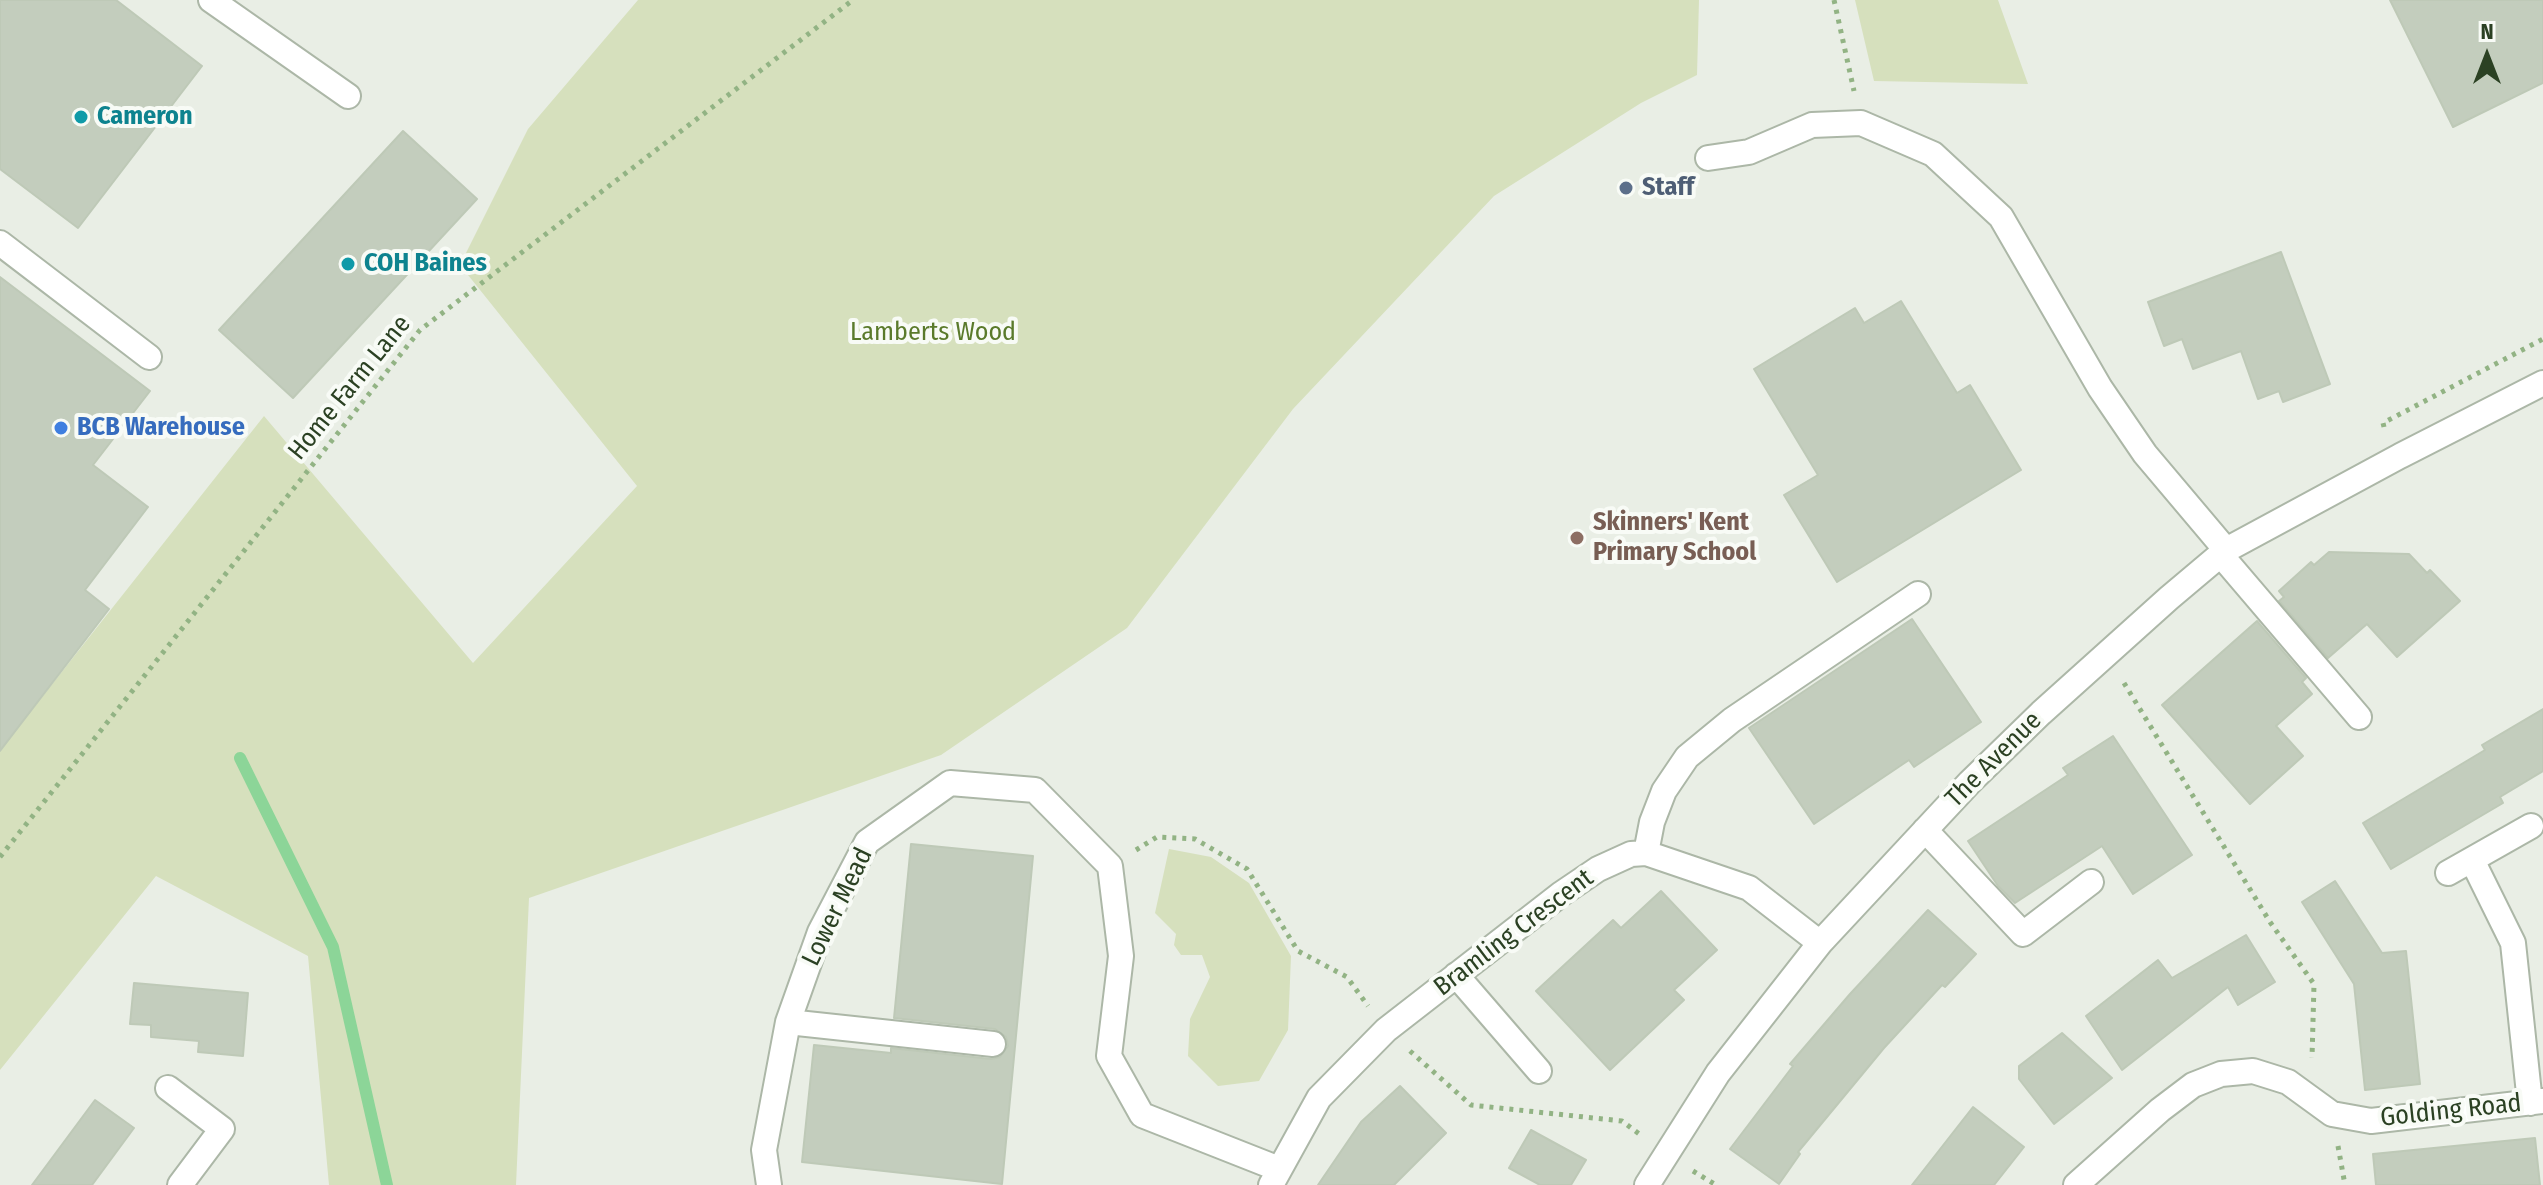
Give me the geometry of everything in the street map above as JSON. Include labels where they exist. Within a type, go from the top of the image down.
[{"type":"street","points":[[211,0],[348,96]]},
{"type":"street","points":[[1708,158],[1749,152],[1812,125],[1861,123],[1933,154],[2001,217],[2100,388],[2145,454],[2359,717]]},
{"type":"street","points":[[0,243],[149,357]]},
{"type":"street","name":"The Avenue","points":[[1647,1185],[1718,1073],[1820,943],[1925,830],[2031,723],[2106,655],[2223,552],[2543,383]]},
{"type":"street","points":[[1820,943],[1749,888],[1646,853],[1652,822],[1664,791],[1687,757],[1732,720],[1918,594]]},
{"type":"street","name":"Lower Mead","points":[[769,1185],[764,1150],[788,1022],[820,932],[867,842],[950,783],[1035,790],[1110,866]]},
{"type":"street","points":[[2448,873],[2531,826]]},
{"type":"street","points":[[1925,830],[2023,934],[2091,882]]},
{"type":"street","name":"Bramling Crescent","points":[[1275,1177],[1319,1098],[1386,1030],[1561,894],[1598,869],[1631,854],[1646,853]]},
{"type":"street","points":[[2472,860],[2513,943],[2537,1102]]},
{"type":"street","points":[[1110,866],[1121,956],[1109,1056],[1142,1115],[1275,1177]]},
{"type":"street","points":[[1456,975],[1539,1071]]},
{"type":"street","points":[[788,1022],[993,1044]]},
{"type":"street","name":"Golding Road","points":[[2076,1185],[2160,1110],[2193,1085],[2221,1074],[2253,1071],[2288,1082],[2332,1114],[2371,1121],[2537,1102]]},
{"type":"street","points":[[168,1088],[222,1129],[180,1185]]},
{"type":"path","name":"Home Farm Lane","points":[[0,857],[420,330],[853,0]]},
{"type":"path","points":[[1834,0],[1861,123]]},
{"type":"path","points":[[2106,655],[2270,922],[2314,984],[2311,1096]]},
{"type":"path","points":[[1110,866],[1157,837],[1195,839],[1247,869],[1298,951],[1347,977],[1386,1030],[1471,1105],[1622,1121]]},
{"type":"green space","name":"Lamberts Wood","points":[[638,0],[1699,0],[1697,75],[1641,103],[1494,196],[1293,409],[1127,628],[941,755],[529,898],[516,1185],[329,1185],[308,956],[156,876],[0,1070],[0,750],[264,416],[473,663],[637,486],[460,265],[528,129]]},
{"type":"green space","points":[[1855,0],[1998,0],[2028,84],[1874,81]]},
{"type":"green space","points":[[1169,849],[1211,857],[1249,883],[1291,956],[1288,1030],[1259,1081],[1218,1086],[1188,1056],[1190,1019],[1210,977],[1202,955],[1181,955],[1174,945],[1176,934],[1155,913]]},
{"type":"building","name":"Cameron","points":[[0,0],[116,0],[202,66],[78,228],[0,169]]},
{"type":"building","points":[[2390,0],[2543,0],[2543,83],[2453,127]]},
{"type":"building","name":"COH Baines","points":[[403,131],[477,199],[293,398],[219,330]]},
{"type":"building","points":[[2281,252],[2330,384],[2283,402],[2279,391],[2258,399],[2241,351],[2193,369],[2182,339],[2164,346],[2148,302]]},
{"type":"building","name":"BCB Warehouse","points":[[0,277],[150,391],[93,465],[148,507],[85,590],[109,609],[0,751]]},
{"type":"building","points":[[1901,301],[1957,393],[1970,385],[2021,470],[1837,582],[1784,495],[1818,475],[1754,369],[1855,308],[1864,323]]},
{"type":"building","points":[[2329,552],[2409,554],[2427,573],[2430,570],[2460,601],[2397,657],[2367,624],[2328,658],[2279,601],[2284,597],[2279,591],[2311,562],[2314,565]]},
{"type":"building","points":[[1912,619],[1981,722],[1914,767],[1909,760],[1814,824],[1749,728]]},
{"type":"building","points":[[2257,621],[2306,678],[2302,682],[2312,694],[2276,726],[2303,756],[2250,804],[2162,705]]},
{"type":"building","points":[[2543,709],[2543,771],[2500,797],[2503,803],[2391,869],[2363,823],[2485,750],[2482,745]]},
{"type":"building","points":[[2113,736],[2192,855],[2133,894],[2102,846],[2015,903],[1998,886],[1968,841],[2068,775],[2063,768]]},
{"type":"building","points":[[911,844],[1033,856],[1002,1184],[802,1162],[814,1045],[891,1053],[891,1048],[991,1059],[1000,1057],[1008,1046],[1006,1037],[995,1029],[894,1018]]},
{"type":"building","points":[[2335,881],[2382,953],[2406,951],[2420,1084],[2365,1090],[2354,984],[2302,902]]},
{"type":"building","points":[[1661,891],[1717,950],[1674,990],[1684,1000],[1610,1070],[1536,991],[1613,920],[1621,928]]},
{"type":"building","points":[[1928,910],[1976,954],[1945,987],[1942,985],[1884,1048],[1798,1152],[1800,1154],[1779,1184],[1730,1149],[1793,1066],[1790,1064]]},
{"type":"building","points":[[2246,935],[2275,982],[2238,1005],[2228,987],[2122,1070],[2086,1016],[2158,960],[2172,978]]},
{"type":"building","points":[[134,983],[248,993],[243,1056],[198,1052],[199,1041],[151,1037],[151,1025],[130,1024]]},
{"type":"building","points":[[2062,1033],[2112,1078],[2054,1124],[2019,1079],[2019,1066]]},
{"type":"building","points":[[1400,1086],[1446,1133],[1394,1185],[1318,1185],[1361,1122]]},
{"type":"building","points":[[95,1100],[134,1128],[92,1185],[32,1185]]},
{"type":"building","points":[[1973,1107],[2024,1147],[1994,1185],[1912,1185]]},
{"type":"building","points":[[1531,1130],[1586,1160],[1571,1185],[1540,1185],[1509,1168]]},
{"type":"building","points":[[2535,1138],[2540,1185],[2376,1185],[2373,1154]]},
{"type":"waterway","points":[[240,758],[333,947],[387,1185]]},
{"type":"place","name":"Cameron","points":[[81,117]]},
{"type":"place","name":"Staff","points":[[1626,188]]},
{"type":"place","name":"COH Baines","points":[[348,264]]},
{"type":"place","name":"BCB Warehouse","points":[[61,428]]},
{"type":"place","name":"Skinners' Kent Primary School","points":[[1577,538]]}]
